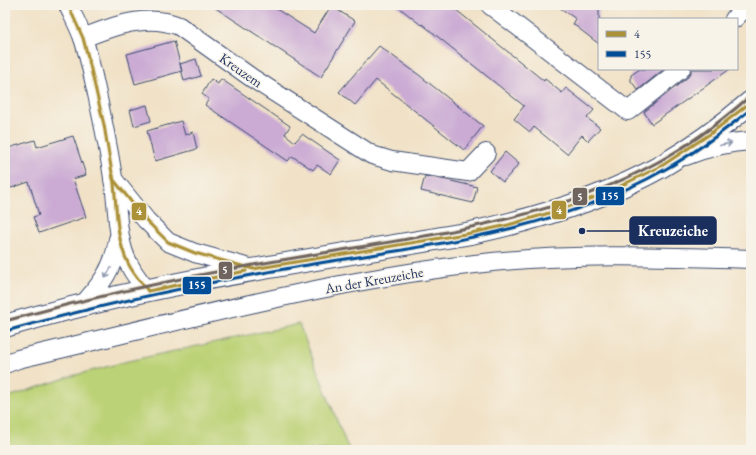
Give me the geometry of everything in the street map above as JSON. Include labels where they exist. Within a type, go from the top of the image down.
[{"type":"main road","points":[[5,326],[148,290],[253,269],[471,233],[508,225],[556,211],[604,194],[663,165],[710,134],[751,102]]},
{"type":"street","points":[[68,5],[83,38],[97,97],[113,179],[119,236],[126,261],[139,281],[148,290]]},
{"type":"street","points":[[490,5],[628,111],[680,70]]},
{"type":"street","points":[[735,18],[748,5]]},
{"type":"street","name":"Kreuzem","points":[[83,38],[118,25],[153,20],[168,21],[179,26],[252,78],[372,155],[392,161],[468,172],[486,154]]},
{"type":"street","points":[[663,165],[691,154],[719,146],[751,141]]},
{"type":"street","points":[[113,179],[146,220],[168,242],[196,253],[253,269]]},
{"type":"street","points":[[82,306],[109,272],[116,255],[119,236]]},
{"type":"street","name":"An der Kreuzeiche","points":[[5,364],[18,359],[313,290],[427,270],[517,260],[581,257],[682,257],[751,260]]},
{"type":"green space","points":[[299,324],[350,450],[5,450],[5,398],[72,376],[128,361]]},
{"type":"building","points":[[211,5],[270,5],[314,33],[331,6],[355,21],[321,77]]},
{"type":"building","points":[[396,5],[450,5],[544,81],[545,79],[562,93],[566,88],[594,110],[587,118],[600,128],[588,141],[582,135],[567,154],[534,127],[530,132],[514,119],[524,106]]},
{"type":"building","points":[[556,5],[599,5],[598,43],[573,24],[576,19]]},
{"type":"building","points":[[174,41],[182,71],[135,84],[127,54]]},
{"type":"building","points":[[379,46],[419,75],[483,126],[464,150],[376,80],[355,105],[339,92]]},
{"type":"building","points":[[196,59],[201,76],[184,81],[180,64]]},
{"type":"building","points":[[638,70],[663,70],[638,90],[631,81],[631,75]]},
{"type":"building","points":[[691,70],[729,70],[652,124],[644,112],[691,73]]},
{"type":"building","points":[[211,79],[218,84],[221,79],[290,126],[285,134],[295,142],[302,134],[340,160],[331,174],[317,165],[313,170],[292,156],[288,161],[205,105],[209,99],[202,94]]},
{"type":"building","points":[[147,105],[151,121],[134,126],[130,110]]},
{"type":"building","points":[[181,121],[185,135],[193,132],[197,149],[155,161],[147,131]]},
{"type":"building","points":[[73,136],[86,175],[73,179],[86,217],[39,233],[33,217],[39,215],[29,182],[5,190],[5,149],[35,140],[37,147]]},
{"type":"building","points":[[505,152],[519,164],[503,182],[490,171]]},
{"type":"building","points":[[425,176],[477,187],[473,203],[421,191]]},
{"type":"transit line","name":"4","points":[[68,5],[83,38],[89,61],[104,125],[113,179],[146,220],[168,242],[195,253],[253,269],[471,233],[508,225],[556,211],[604,194],[663,165],[710,134],[751,102]]},
{"type":"transit line","name":"5","points":[[5,321],[76,302],[185,278],[257,264],[434,234],[526,214],[571,200],[615,183],[658,162],[704,133],[748,98]]},
{"type":"transit line","name":"155","points":[[6,331],[114,303],[223,280],[438,244],[484,235],[531,223],[576,209],[621,192],[664,170],[709,141],[751,109]]},
{"type":"transit line","name":"4","points":[[113,175],[117,220],[124,253],[132,271],[148,291]]},
{"type":"transit line","name":"4","points":[[148,291],[246,271]]},
{"type":"place","name":"Kreuzeiche","points":[[582,231]]}]
